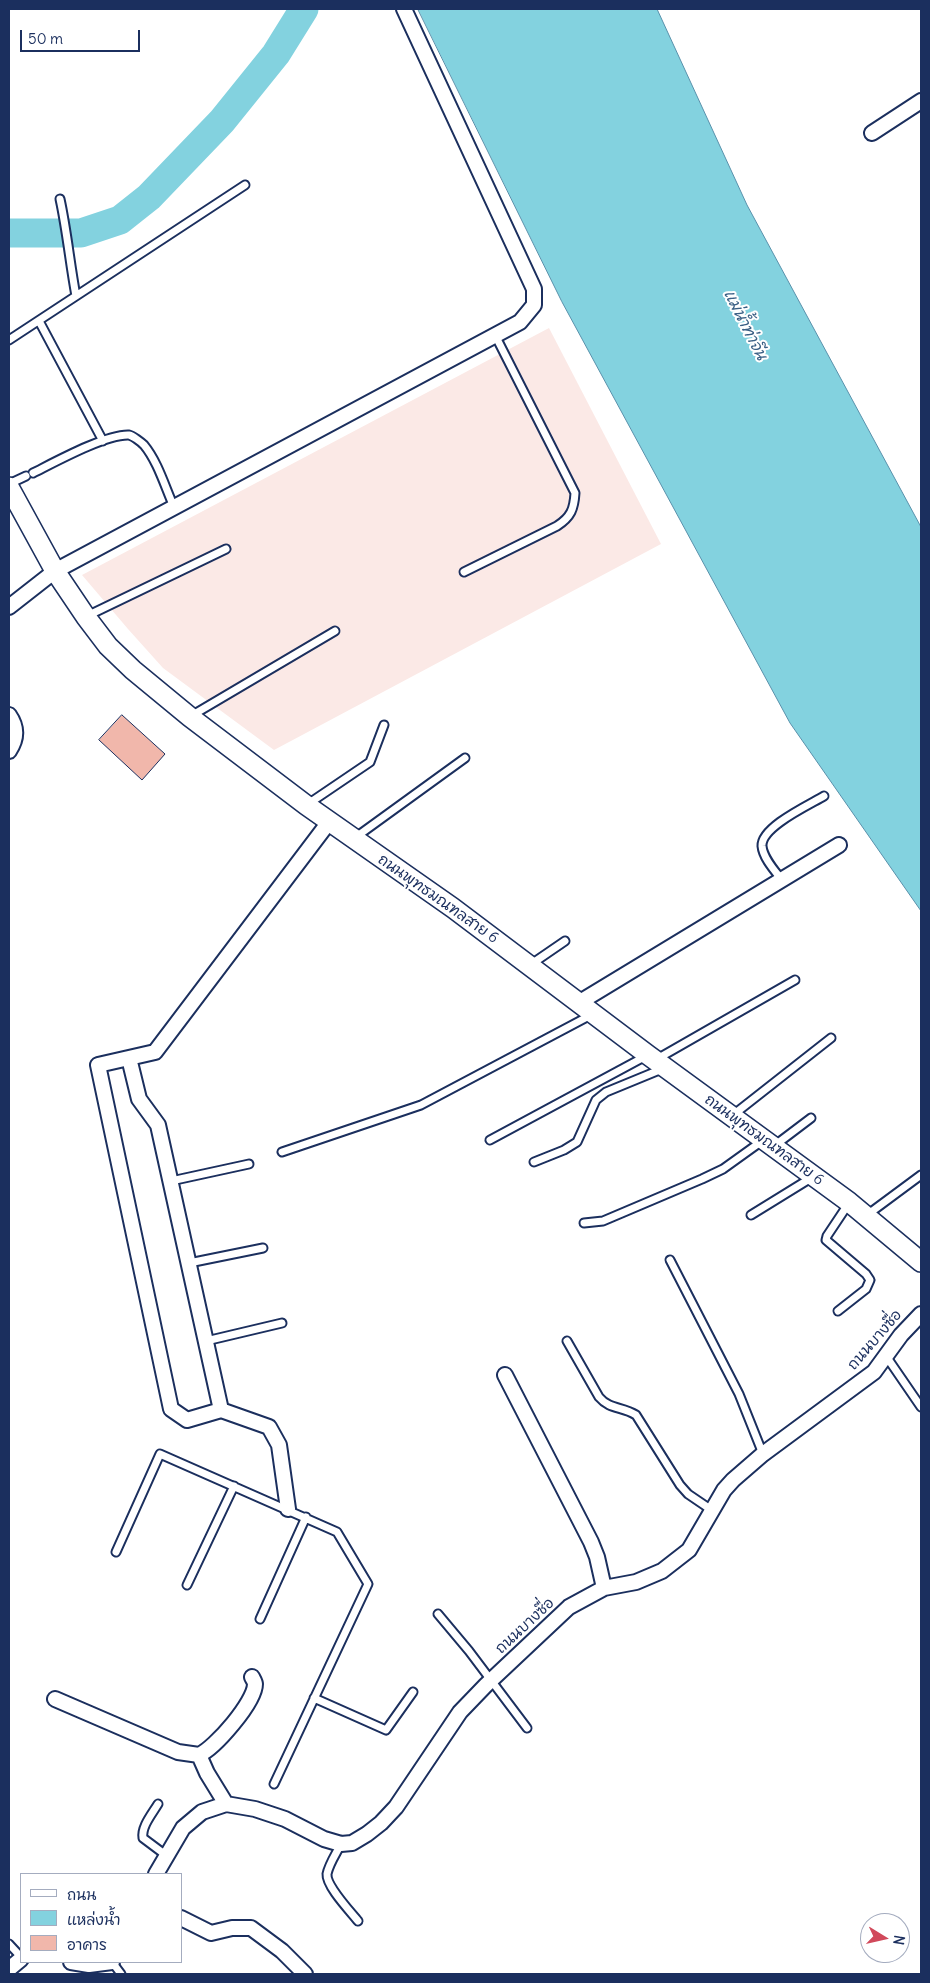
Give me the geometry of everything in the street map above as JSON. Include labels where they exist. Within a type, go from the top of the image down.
[{"type":"main road","name":"ถนนพุทธมณฑลสาย 6","points":[[9,486],[56,571],[86,617],[108,646],[133,670],[190,717],[306,805],[453,908],[656,1061],[849,1202],[921,1262]]},
{"type":"street","points":[[9,607],[56,571],[520,322],[534,304],[534,289],[404,9]]},
{"type":"street","points":[[872,133],[921,101]]},
{"type":"street","points":[[9,715],[16,733],[15,742],[9,751]]},
{"type":"street","points":[[288,1509],[279,1445],[269,1427],[222,1410],[187,1420],[171,1409],[98,1065],[154,1052],[330,822]]},
{"type":"street","points":[[587,1008],[782,880],[839,845]]},
{"type":"street","points":[[129,1058],[139,1099],[158,1125],[222,1410]]},
{"type":"street","name":"ถนนบางซื่อ","points":[[341,1844],[352,1843],[368,1834],[396,1807],[460,1712],[487,1676],[569,1607],[604,1588],[636,1582],[662,1571],[689,1550],[724,1490],[733,1480],[763,1454],[874,1372],[901,1335],[921,1314]]},
{"type":"street","points":[[504,1375],[592,1542],[604,1588]]},
{"type":"street","points":[[55,1699],[178,1752],[199,1755],[215,1745],[236,1721],[255,1685],[252,1677]]},
{"type":"street","points":[[199,1755],[206,1773],[224,1801]]},
{"type":"street","points":[[156,1873],[162,1853],[183,1828],[202,1812],[224,1801],[285,1819],[324,1839],[341,1844]]},
{"type":"street","points":[[182,1918],[211,1933],[232,1928],[251,1928],[282,1951],[305,1974]]},
{"type":"street","points":[[9,1969],[20,1956]]},
{"type":"street","points":[[76,1963],[89,1965],[104,1963]]},
{"type":"lane","points":[[9,340],[245,185]]},
{"type":"lane","points":[[60,199],[65,220],[76,296]]},
{"type":"lane","points":[[39,321],[103,441]]},
{"type":"lane","points":[[464,572],[557,526],[567,520],[574,510],[574,493],[495,335]]},
{"type":"lane","points":[[33,473],[103,441],[119,436],[131,435],[144,444],[155,463],[174,507]]},
{"type":"lane","points":[[9,486],[26,476]]},
{"type":"lane","points":[[86,617],[226,549]]},
{"type":"lane","points":[[190,717],[335,632]]},
{"type":"lane","points":[[306,805],[370,762],[384,725]]},
{"type":"lane","points":[[353,839],[465,758]]},
{"type":"lane","points":[[782,880],[763,852],[763,839],[773,826],[824,796]]},
{"type":"lane","points":[[530,965],[565,941]]},
{"type":"lane","points":[[534,1162],[564,1150],[577,1142],[596,1100],[606,1092],[795,980]]},
{"type":"lane","points":[[282,1152],[421,1105],[587,1008]]},
{"type":"lane","points":[[733,1116],[831,1038]]},
{"type":"lane","points":[[490,1140],[656,1061]]},
{"type":"lane","points":[[584,1223],[603,1220],[702,1180],[811,1118]]},
{"type":"lane","points":[[171,1181],[249,1164]]},
{"type":"lane","points":[[866,1216],[921,1175]]},
{"type":"lane","points":[[751,1215],[814,1176]]},
{"type":"lane","points":[[838,1310],[866,1289],[870,1280],[866,1274],[826,1240],[826,1236],[849,1202]]},
{"type":"lane","points":[[189,1263],[263,1248]]},
{"type":"lane","points":[[670,1260],[739,1394],[763,1454]]},
{"type":"lane","points":[[206,1340],[282,1323]]},
{"type":"lane","points":[[567,1342],[598,1398],[605,1405],[628,1410],[636,1416],[680,1485],[688,1494],[713,1511]]},
{"type":"lane","points":[[886,1356],[921,1407]]},
{"type":"lane","points":[[116,1552],[160,1454],[338,1532],[368,1584],[274,1784]]},
{"type":"lane","points":[[187,1585],[234,1486]]},
{"type":"lane","points":[[260,1619],[306,1517]]},
{"type":"lane","points":[[438,1614],[469,1651],[527,1728]]},
{"type":"lane","points":[[314,1698],[386,1730],[413,1692]]},
{"type":"lane","points":[[158,1804],[143,1829],[144,1838],[162,1853]]},
{"type":"lane","points":[[341,1844],[328,1868],[327,1877],[329,1884],[358,1921]]},
{"type":"lane","points":[[9,1944],[20,1956]]},
{"type":"lane","points":[[113,1963],[121,1974]]},
{"type":"shaded area","points":[[549,328],[661,544],[274,750],[163,668],[82,575]]},
{"type":"water","name":"แม่น้ำท่าจีน","points":[[418,9],[657,9],[747,205],[921,527],[921,911],[790,723],[562,302]]},
{"type":"building","points":[[122,715],[165,754],[142,780],[99,740]]},
{"type":"waterway","points":[[9,233],[81,233],[120,220],[149,197],[222,121],[276,54],[304,9]]}]
